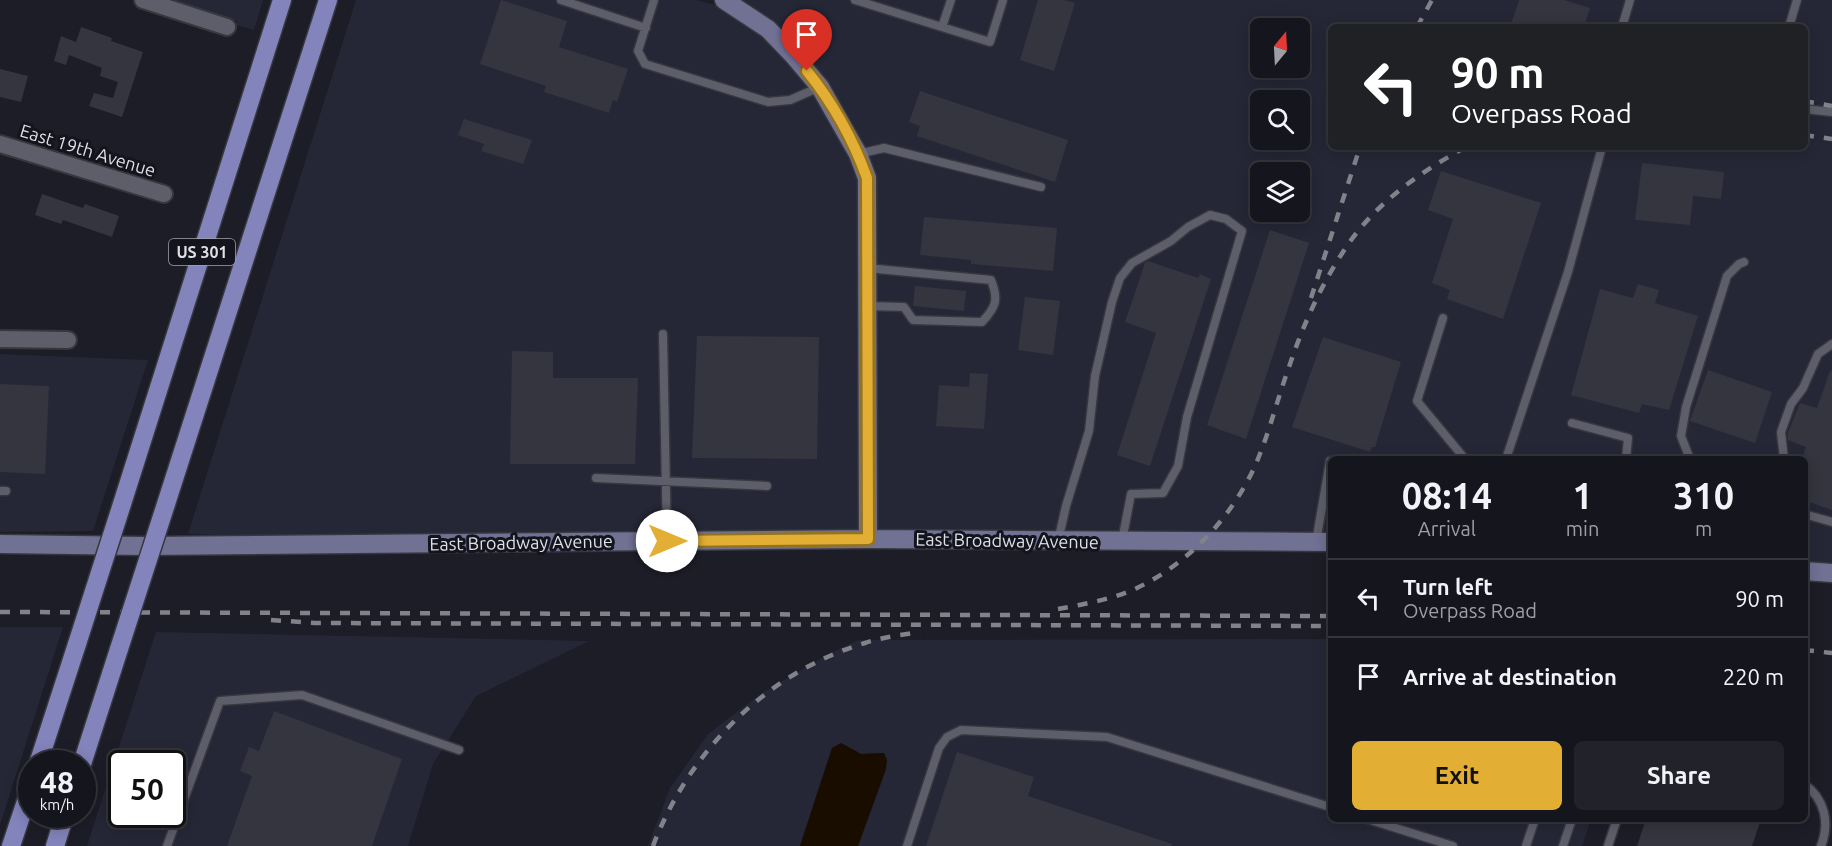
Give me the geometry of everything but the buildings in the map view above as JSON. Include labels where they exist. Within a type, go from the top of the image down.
[{"type":"main road","name":"US 301","points":[[43,750],[282,0]]},
{"type":"main road","name":"US 301","points":[[86,750],[328,0]]},
{"type":"main road","points":[[724,0],[768,29],[820,87],[858,154],[867,178],[868,539]]},
{"type":"main road","name":"East Broadway Avenue","points":[[0,544],[144,546],[868,539],[1323,542]]},
{"type":"main road","points":[[1808,571],[1832,573]]},
{"type":"main road","points":[[11,846],[18,825]]},
{"type":"main road","points":[[55,846],[61,828]]},
{"type":"street","points":[[143,0],[227,27]]},
{"type":"street","name":"East 19th Avenue","points":[[0,144],[164,194]]},
{"type":"street","points":[[0,339],[68,340]]},
{"type":"lane","points":[[561,0],[646,28]]},
{"type":"lane","points":[[654,0],[639,51],[645,64],[768,102],[790,100],[820,87]]},
{"type":"lane","points":[[855,0],[990,42],[1003,0]]},
{"type":"lane","points":[[942,27],[951,0]]},
{"type":"lane","points":[[1623,24],[1630,0]]},
{"type":"lane","points":[[1790,24],[1797,0]]},
{"type":"lane","points":[[1808,109],[1832,112]]},
{"type":"lane","points":[[858,154],[884,148],[1041,187]]},
{"type":"lane","points":[[1507,456],[1568,272],[1601,150]]},
{"type":"lane","points":[[1058,541],[1089,431],[1095,376],[1112,302],[1120,278],[1132,262],[1171,241],[1188,227],[1210,215],[1226,219],[1242,231],[1187,417],[1178,466],[1163,493],[1131,494],[1122,542]]},
{"type":"lane","points":[[1689,456],[1681,436],[1686,407],[1727,276],[1738,264],[1744,262]]},
{"type":"lane","points":[[867,268],[991,280],[996,292],[994,309],[982,322],[913,320],[904,307],[867,306]]},
{"type":"lane","points":[[1443,318],[1417,400],[1464,456]]},
{"type":"lane","points":[[663,334],[667,541]]},
{"type":"lane","points":[[1784,456],[1781,432],[1791,404],[1803,388],[1818,354],[1832,344]]},
{"type":"lane","points":[[1572,423],[1628,438],[1626,456]]},
{"type":"lane","points":[[596,478],[767,486]]},
{"type":"lane","points":[[1323,542],[1328,490]]},
{"type":"lane","points":[[1808,515],[1832,522]]},
{"type":"lane","points":[[167,846],[220,701],[302,695],[459,750]]},
{"type":"lane","points":[[907,846],[939,748],[948,737],[961,730],[1107,737],[1328,806]]},
{"type":"lane","points":[[1808,787],[1814,792],[1827,820],[1821,846]]},
{"type":"lane","points":[[1377,822],[1453,846]]},
{"type":"lane","points":[[1526,846],[1534,822]]},
{"type":"lane","points":[[1563,846],[1571,822]]},
{"type":"lane","points":[[1608,846],[1616,822]]},
{"type":"shaded area","points":[[171,0],[263,0],[254,30],[236,25],[237,21]]},
{"type":"shaded area","points":[[356,0],[697,0],[718,6],[763,36],[788,61],[814,93],[851,158],[859,180],[860,530],[246,536],[188,534]]},
{"type":"shaded area","points":[[739,0],[1832,0],[1832,565],[1808,562],[1808,456],[1328,456],[1328,533],[876,530],[865,149],[827,82]]},
{"type":"shaded area","points":[[0,354],[148,360],[93,531],[0,532]]},
{"type":"shaded area","points":[[0,627],[63,627],[24,750],[18,750],[18,768],[0,825]]},
{"type":"shaded area","points":[[156,632],[589,641],[476,696],[433,764],[408,846],[87,846],[93,828],[96,828],[96,818],[108,781],[108,828],[186,828],[186,750],[118,750]]},
{"type":"shaded area","points":[[1328,639],[1328,822],[1590,822],[1582,846],[858,846],[886,769],[884,753],[861,754],[841,743],[832,748],[800,846],[648,846],[670,788],[708,734],[762,693],[825,656],[858,640]]},
{"type":"shaded area","points":[[841,743],[861,754],[884,753],[887,760],[886,769],[858,846],[800,846],[832,748]]},
{"type":"railway","points":[[1419,24],[1432,0]]},
{"type":"railway","points":[[1808,102],[1832,106]]},
{"type":"railway","points":[[1808,136],[1832,139]]},
{"type":"railway","points":[[1311,298],[1359,150]]},
{"type":"railway","points":[[1058,609],[1128,592],[1156,578],[1191,552],[1221,521],[1255,466],[1294,352],[1319,293],[1343,252],[1368,220],[1397,192],[1461,150]]},
{"type":"railway","points":[[0,612],[1328,616]]},
{"type":"railway","points":[[271,620],[315,623],[1328,626]]},
{"type":"railway","points":[[653,846],[668,811],[710,748],[764,695],[829,656],[872,641],[920,632]]},
{"type":"railway","points":[[1808,650],[1832,653]]},
{"type":"route","points":[[667,541],[868,539],[867,178],[858,154],[838,117],[820,87],[807,71]]}]
